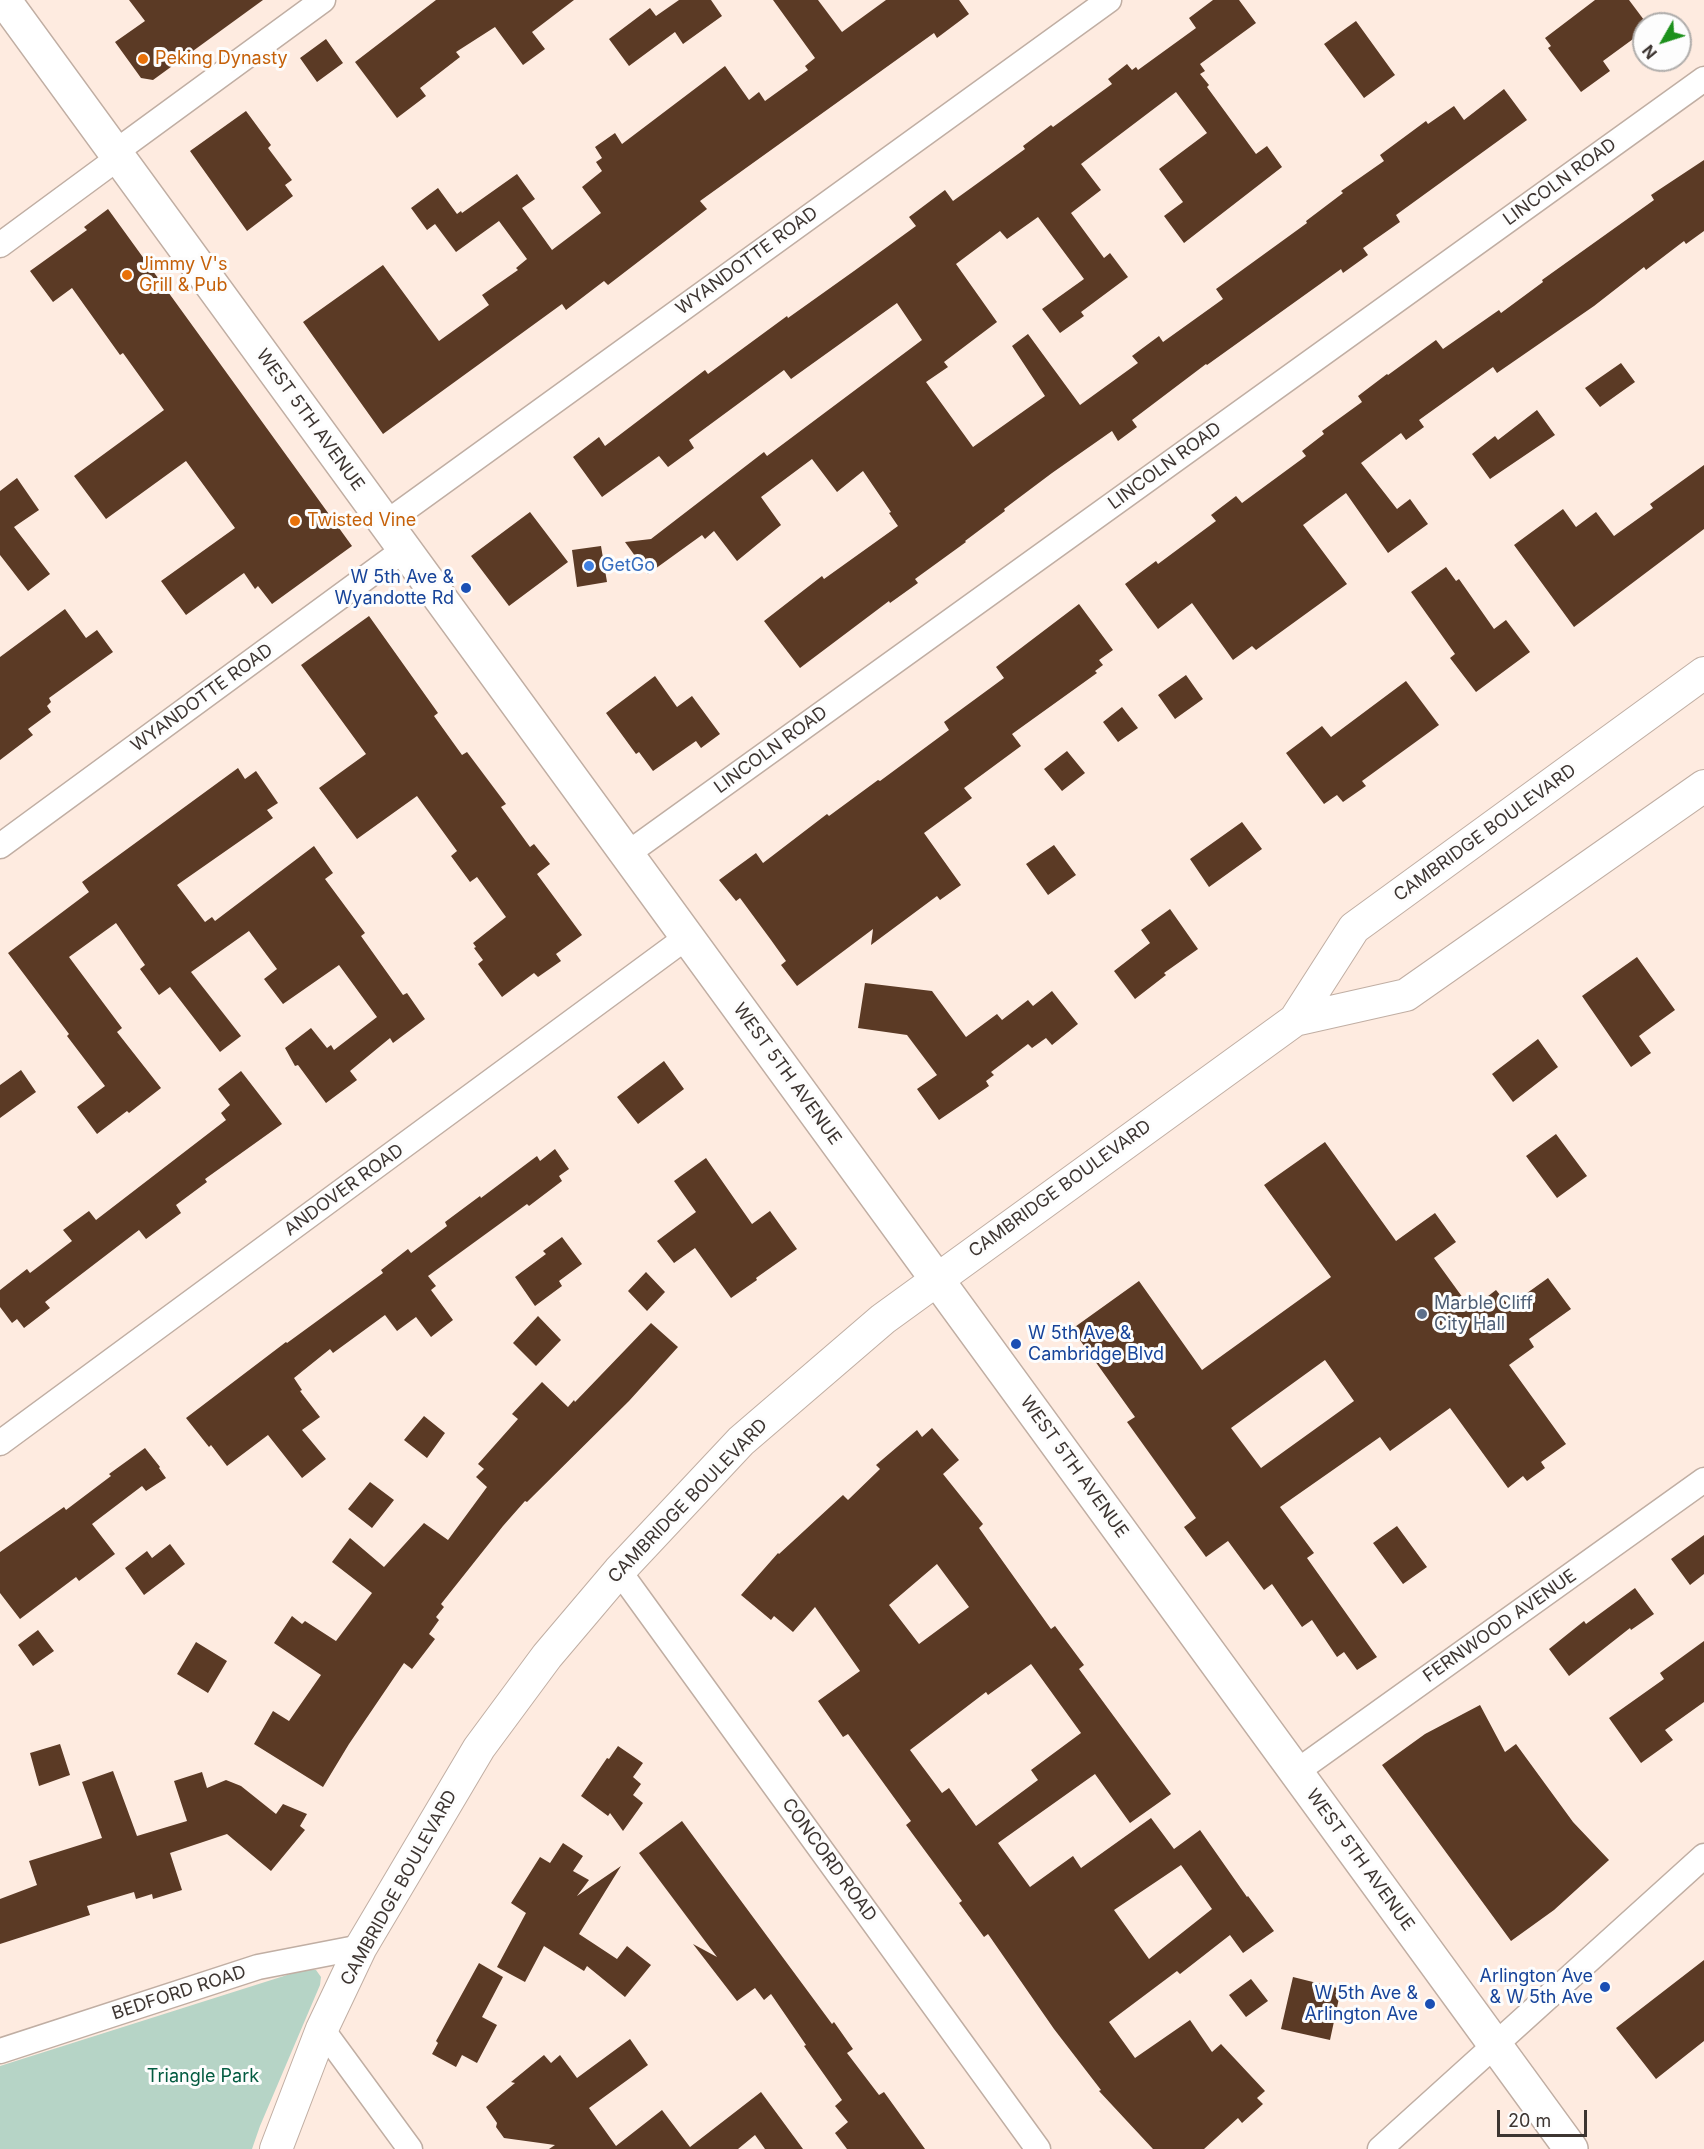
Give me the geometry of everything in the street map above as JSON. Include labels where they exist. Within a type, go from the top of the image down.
[{"type":"main road","name":"WEST 5TH AVENUE","points":[[4,0],[1571,2149]]},
{"type":"street","points":[[0,245],[323,0]]},
{"type":"street","name":"WYANDOTTE ROAD","points":[[0,846],[395,536],[1109,0]]},
{"type":"street","name":"LINCOLN ROAD","points":[[627,854],[1704,79]]},
{"type":"street","name":"CAMBRIDGE BOULEVARD","points":[[276,2149],[322,2029],[361,1947],[479,1748],[547,1656],[619,1571],[741,1441],[883,1319],[1294,1020],[1354,928],[1704,673]]},
{"type":"street","name":"CAMBRIDGE BOULEVARD","points":[[1294,1020],[1406,995],[1704,786]]},
{"type":"street","name":"ANDOVER ROAD","points":[[0,1443],[687,937]]},
{"type":"street","name":"FERNWOOD AVENUE","points":[[1296,1772],[1704,1480]]},
{"type":"street","name":"CONCORD ROAD","points":[[619,1571],[1038,2149]]},
{"type":"street","points":[[1380,2149],[1704,1856]]},
{"type":"street","name":"BEDFORD ROAD","points":[[0,2051],[258,1967],[361,1947]]},
{"type":"street","points":[[322,2029],[410,2149]]},
{"type":"green space","name":"Triangle Park","points":[[306,1969],[316,1970],[321,1977],[320,1985],[252,2149],[0,2149],[0,2066]]},
{"type":"building","points":[[129,0],[263,0],[153,80],[141,78],[115,42],[145,21]]},
{"type":"building","points":[[436,0],[574,0],[532,32],[545,49],[523,65],[495,27],[456,52],[460,57],[420,88],[426,96],[397,118],[355,62]]},
{"type":"building","points":[[679,0],[711,0],[722,16],[683,44],[675,32],[629,66],[609,39],[650,8],[656,16]]},
{"type":"building","points":[[773,0],[818,0],[842,32],[886,0],[959,0],[969,14],[937,38],[934,33],[700,201],[707,209],[608,285],[604,281],[566,310],[562,304],[383,434],[303,322],[383,265],[439,341],[489,305],[482,295],[518,270],[516,268],[527,259],[499,221],[456,252],[435,224],[427,230],[411,208],[438,188],[457,214],[461,211],[462,213],[517,174],[535,199],[522,208],[552,250],[601,213],[582,187],[602,171],[596,162],[602,158],[595,147],[615,133],[622,144],[725,66],[749,100],[759,92],[765,101],[808,70],[805,66],[815,58]]},
{"type":"building","points":[[1213,0],[1239,0],[1256,23],[1200,64],[1205,71],[1200,74],[1256,154],[1267,146],[1282,167],[1184,243],[1164,216],[1183,202],[1159,169],[1207,133],[1176,92],[1081,164],[1101,190],[1071,213],[1104,258],[1110,253],[1128,277],[1081,312],[1084,316],[1060,333],[1042,309],[1084,279],[1038,217],[1007,239],[1000,231],[956,264],[997,322],[944,362],[948,367],[926,382],[973,447],[1045,396],[1012,346],[1028,334],[1080,405],[1138,363],[1132,356],[1159,336],[1163,342],[1223,299],[1216,289],[1307,223],[1306,221],[1343,193],[1341,191],[1384,161],[1380,155],[1426,121],[1428,124],[1454,106],[1464,120],[1504,89],[1527,120],[1396,215],[1400,222],[1363,248],[1368,255],[1343,273],[1341,269],[1206,364],[1132,420],[1137,427],[1118,441],[1112,431],[1052,473],[1004,509],[1005,511],[966,542],[915,579],[918,583],[890,603],[889,601],[800,668],[764,621],[822,576],[824,579],[898,526],[863,471],[837,492],[812,459],[761,497],[781,525],[737,561],[714,531],[705,539],[702,535],[648,574],[625,542],[651,539],[764,452],[767,456],[922,340],[897,303],[791,379],[784,370],[689,440],[694,448],[668,467],[659,456],[602,497],[573,457],[599,437],[605,446],[705,370],[708,374],[787,316],[788,318],[854,271],[916,226],[909,217],[945,190],[953,201],[1025,149],[1023,146],[1051,125],[1053,127],[1112,84],[1108,79],[1127,64],[1132,70],[1136,67],[1138,70],[1196,28],[1189,18]]},
{"type":"building","points":[[1595,0],[1629,0],[1638,12],[1632,12],[1632,40],[1603,61],[1610,71],[1581,92],[1548,48],[1551,46],[1545,38]]},
{"type":"building","points":[[1356,21],[1395,75],[1364,98],[1324,44]]},
{"type":"building","points":[[326,39],[343,63],[317,82],[300,58]]},
{"type":"building","points":[[246,111],[271,145],[268,148],[292,180],[285,185],[293,196],[247,231],[190,151]]},
{"type":"building","points":[[1704,160],[1704,231],[1686,244],[1684,241],[1646,270],[1644,267],[1594,306],[1497,373],[1493,367],[1419,420],[1424,427],[1406,440],[1401,433],[1361,463],[1397,509],[1410,499],[1428,524],[1388,553],[1346,493],[1303,525],[1347,584],[1256,650],[1252,646],[1233,660],[1192,603],[1158,629],[1125,584],[1156,561],[1158,564],[1216,521],[1211,515],[1236,496],[1242,503],[1306,456],[1302,451],[1324,434],[1322,431],[1362,402],[1358,396],[1387,374],[1436,340],[1443,349],[1499,310],[1501,313],[1543,282],[1542,280],[1654,200],[1651,195]]},
{"type":"building","points":[[108,209],[352,546],[272,604],[258,586],[255,589],[244,573],[186,615],[161,581],[235,528],[186,461],[106,519],[74,476],[164,410],[123,353],[120,355],[72,288],[53,302],[30,271],[87,230],[84,227]]},
{"type":"building","points":[[1621,363],[1635,382],[1600,407],[1585,388]]},
{"type":"building","points":[[1537,410],[1555,435],[1490,479],[1472,454],[1495,436],[1498,440]]},
{"type":"building","points":[[1704,465],[1704,529],[1574,627],[1514,545],[1563,509],[1576,527],[1596,512],[1614,536],[1653,508],[1650,504]]},
{"type":"building","points":[[17,478],[39,510],[14,527],[50,574],[28,591],[0,555],[0,491]]},
{"type":"building","name":"GetGo","points":[[530,512],[568,562],[509,606],[471,556]]},
{"type":"building","name":"GetGo","points":[[601,546],[607,582],[577,587],[572,550]]},
{"type":"building","points":[[1446,567],[1456,581],[1459,579],[1494,629],[1506,620],[1530,652],[1476,692],[1450,658],[1455,654],[1411,592]]},
{"type":"building","points":[[1079,604],[1113,650],[1099,660],[1103,665],[1095,671],[1097,673],[1012,734],[1021,746],[964,788],[972,798],[924,833],[961,885],[940,900],[937,896],[871,945],[873,929],[797,986],[781,965],[786,961],[771,940],[740,898],[736,901],[719,880],[756,853],[763,863],[827,814],[829,816],[878,780],[880,781],[949,730],[944,722],[1004,678],[996,667]]},
{"type":"building","points":[[65,609],[86,638],[97,630],[113,652],[49,698],[51,702],[47,706],[51,712],[28,729],[33,735],[0,760],[0,657]]},
{"type":"building","points":[[369,616],[438,713],[434,716],[462,755],[467,752],[506,804],[501,807],[530,847],[534,844],[550,864],[537,874],[582,935],[556,954],[561,961],[538,977],[534,973],[502,997],[478,964],[483,960],[473,943],[506,917],[477,877],[470,882],[451,856],[457,851],[417,796],[357,839],[319,788],[366,754],[301,665]]},
{"type":"building","points":[[1186,675],[1203,699],[1175,719],[1158,695]]},
{"type":"building","points":[[655,676],[677,707],[692,696],[720,734],[701,748],[696,741],[653,771],[639,752],[636,754],[606,713]]},
{"type":"building","points":[[1406,681],[1439,725],[1362,781],[1366,786],[1343,802],[1337,795],[1324,804],[1286,753],[1322,726],[1331,737]]},
{"type":"building","points":[[1122,707],[1138,728],[1118,742],[1103,722]]},
{"type":"building","points":[[1067,751],[1085,773],[1062,791],[1044,769]]},
{"type":"building","points":[[238,768],[245,779],[256,771],[278,803],[267,810],[273,818],[177,885],[205,922],[212,917],[215,921],[314,846],[333,873],[325,879],[365,933],[361,936],[403,995],[407,993],[425,1019],[393,1043],[390,1038],[350,1071],[357,1080],[326,1103],[298,1065],[295,1066],[285,1048],[311,1028],[327,1048],[331,1045],[334,1050],[377,1017],[339,965],[283,1004],[264,979],[277,969],[249,931],[191,972],[241,1036],[220,1052],[170,987],[159,995],[140,969],[145,965],[116,923],[69,957],[122,1028],[117,1032],[161,1088],[97,1134],[77,1107],[105,1086],[8,953],[89,892],[82,882]]},
{"type":"building","points":[[1242,822],[1262,849],[1209,887],[1190,859]]},
{"type":"building","points":[[1054,845],[1076,875],[1048,895],[1026,864]]},
{"type":"building","points":[[1170,909],[1198,949],[1164,973],[1166,975],[1135,999],[1114,971],[1150,943],[1141,930]]},
{"type":"building","points":[[1637,957],[1675,1010],[1639,1036],[1651,1053],[1631,1067],[1582,996]]},
{"type":"building","points":[[865,983],[932,991],[966,1037],[997,1014],[1002,1020],[1028,1000],[1033,1006],[1052,991],[1078,1024],[1052,1045],[1046,1038],[1032,1048],[1028,1044],[991,1072],[994,1075],[986,1081],[989,1086],[939,1120],[917,1089],[937,1075],[907,1035],[858,1028]]},
{"type":"building","points":[[1538,1039],[1558,1067],[1513,1102],[1492,1074]]},
{"type":"building","points":[[664,1061],[684,1089],[638,1124],[617,1097]]},
{"type":"building","points":[[21,1070],[36,1092],[0,1118],[0,1085]]},
{"type":"building","points":[[241,1071],[282,1124],[205,1179],[207,1182],[176,1205],[181,1213],[146,1239],[139,1230],[45,1302],[50,1308],[24,1328],[17,1319],[12,1323],[0,1307],[0,1290],[27,1269],[30,1273],[72,1241],[63,1230],[89,1211],[96,1220],[226,1120],[221,1113],[230,1105],[218,1089]]},
{"type":"building","points":[[1556,1134],[1587,1176],[1557,1198],[1526,1156]]},
{"type":"building","name":"Marble Cliff City Hall","points":[[1325,1142],[1396,1241],[1435,1213],[1456,1242],[1434,1258],[1471,1309],[1496,1290],[1509,1306],[1548,1278],[1571,1309],[1529,1339],[1534,1347],[1509,1365],[1566,1444],[1541,1462],[1545,1468],[1527,1481],[1523,1476],[1508,1488],[1450,1408],[1390,1451],[1380,1437],[1280,1507],[1314,1553],[1307,1558],[1377,1657],[1357,1670],[1344,1652],[1337,1657],[1312,1620],[1302,1627],[1272,1584],[1264,1590],[1228,1541],[1206,1557],[1184,1527],[1196,1518],[1127,1422],[1135,1417],[1072,1329],[1139,1281],[1202,1370],[1331,1277],[1264,1185]],"holes":[[[1325,1360],[1354,1401],[1261,1468],[1231,1428]]]},
{"type":"building","points":[[555,1149],[569,1169],[559,1176],[562,1181],[428,1276],[436,1286],[431,1290],[453,1320],[431,1337],[416,1317],[397,1331],[385,1315],[333,1353],[330,1349],[294,1378],[302,1390],[300,1391],[320,1417],[302,1430],[326,1459],[302,1478],[268,1435],[227,1466],[186,1418],[286,1342],[383,1273],[381,1270],[408,1249],[411,1253],[447,1226],[445,1222],[480,1196],[481,1198],[537,1156],[540,1161]]},
{"type":"building","points":[[706,1158],[752,1224],[770,1211],[797,1249],[731,1298],[695,1248],[674,1263],[657,1241],[696,1212],[674,1181]]},
{"type":"building","points":[[562,1237],[582,1264],[559,1281],[562,1286],[535,1306],[515,1277],[546,1254],[543,1251]]},
{"type":"building","points":[[646,1272],[665,1292],[647,1311],[628,1291]]},
{"type":"building","points":[[538,1316],[561,1340],[536,1366],[513,1343]]},
{"type":"building","points":[[651,1323],[678,1347],[629,1401],[527,1502],[525,1501],[503,1526],[441,1604],[444,1607],[436,1617],[439,1620],[429,1634],[435,1639],[412,1669],[404,1663],[323,1787],[254,1744],[273,1711],[289,1721],[321,1675],[274,1643],[292,1616],[302,1624],[305,1621],[336,1641],[372,1593],[332,1562],[350,1538],[384,1567],[424,1523],[448,1540],[487,1487],[476,1477],[484,1469],[478,1464],[518,1419],[512,1414],[542,1382],[568,1407]]},
{"type":"building","points":[[424,1416],[445,1433],[427,1458],[404,1440]]},
{"type":"building","points":[[932,1428],[959,1460],[943,1474],[983,1524],[979,1528],[1051,1629],[1055,1626],[1084,1665],[1079,1669],[1171,1794],[1130,1823],[1095,1774],[998,1843],[1030,1887],[1073,1856],[1081,1868],[1151,1818],[1174,1849],[1200,1830],[1274,1931],[1243,1953],[1230,1935],[1180,1974],[1177,1971],[1109,2022],[1135,2058],[1190,2020],[1212,2052],[1221,2044],[1265,2091],[1257,2098],[1263,2104],[1242,2123],[1238,2118],[1204,2149],[1153,2149],[1099,2091],[1101,2090],[1054,2029],[988,1934],[984,1937],[959,1903],[962,1901],[906,1825],[911,1821],[848,1734],[843,1737],[818,1701],[860,1671],[815,1607],[793,1632],[774,1616],[771,1620],[741,1595],[778,1553],[843,1495],[848,1500],[880,1469],[876,1465],[917,1430],[922,1437]],"holes":[[[937,1564],[969,1607],[919,1644],[889,1605]],[[1031,1664],[1081,1733],[1031,1770],[1038,1780],[976,1826],[949,1788],[942,1793],[910,1750],[986,1692],[988,1695]],[[1181,1865],[1212,1909],[1149,1959],[1114,1910]]]},
{"type":"building","points":[[145,1448],[166,1478],[146,1491],[142,1486],[92,1524],[115,1554],[79,1581],[76,1577],[20,1619],[0,1593],[0,1552],[64,1507],[66,1510]]},
{"type":"building","points":[[370,1482],[394,1500],[372,1528],[348,1509]]},
{"type":"building","points":[[1397,1526],[1427,1567],[1403,1584],[1373,1543]]},
{"type":"building","points":[[1704,1535],[1704,1574],[1690,1585],[1671,1559]]},
{"type":"building","points":[[170,1544],[185,1564],[144,1595],[125,1568],[147,1551],[152,1558]]},
{"type":"building","points":[[1635,1588],[1654,1614],[1631,1630],[1630,1628],[1569,1676],[1549,1649],[1584,1621],[1586,1624]]},
{"type":"building","points":[[38,1630],[54,1651],[33,1666],[18,1645]]},
{"type":"building","points":[[1704,1641],[1704,1702],[1665,1730],[1673,1740],[1641,1763],[1609,1718],[1664,1679],[1660,1673]]},
{"type":"building","points":[[196,1642],[227,1661],[208,1693],[177,1674]]},
{"type":"building","points":[[1480,1705],[1505,1752],[1516,1744],[1573,1822],[1609,1860],[1554,1910],[1511,1941],[1382,1765],[1425,1734]]},
{"type":"building","points":[[60,1744],[70,1775],[39,1786],[30,1753]]},
{"type":"building","points":[[618,1746],[643,1763],[633,1777],[641,1784],[633,1795],[643,1803],[623,1831],[610,1813],[608,1816],[581,1796]]},
{"type":"building","points":[[113,1771],[137,1836],[187,1821],[174,1781],[202,1772],[207,1788],[226,1780],[241,1786],[276,1814],[283,1804],[307,1814],[300,1826],[305,1830],[271,1871],[227,1834],[170,1853],[182,1890],[153,1899],[152,1894],[136,1899],[134,1892],[87,1906],[90,1915],[0,1944],[0,1899],[37,1885],[29,1861],[102,1838],[82,1782]]},
{"type":"building","points":[[682,1821],[832,2024],[834,2022],[853,2049],[847,2053],[879,2095],[884,2092],[925,2149],[847,2149],[835,2133],[848,2122],[835,2106],[842,2100],[771,1994],[764,2000],[755,1988],[737,2001],[693,1944],[717,1957],[639,1853]]},
{"type":"building","points":[[563,1843],[583,1856],[573,1871],[589,1880],[577,1896],[621,1866],[579,1934],[617,1959],[627,1946],[651,1965],[625,1997],[587,1966],[584,1971],[544,1946],[525,1982],[497,1967],[526,1913],[511,1903],[540,1857],[550,1863]]},
{"type":"building","points":[[1704,1960],[1704,2041],[1656,2079],[1616,2028]]},
{"type":"building","points":[[479,1963],[503,1977],[482,2017],[497,2025],[477,2063],[462,2055],[456,2067],[432,2054],[438,2043],[436,2041]]},
{"type":"building","points":[[1293,1977],[1341,1989],[1330,2040],[1281,2029]]},
{"type":"building","points":[[1251,1979],[1268,2001],[1246,2017],[1229,1995]]},
{"type":"building","points":[[630,2039],[648,2065],[589,2108],[616,2146],[662,2110],[690,2147],[761,2092],[803,2149],[765,2149],[755,2135],[738,2149],[549,2149],[555,2145],[504,2138],[496,2127],[497,2123],[486,2107],[515,2083],[511,2082],[544,2055],[551,2063],[560,2055],[577,2078]]},
{"type":"place","name":"Peking Dynasty","points":[[143,59]]},
{"type":"place","name":"Jimmy V's Grill & Pub","points":[[127,275]]},
{"type":"place","name":"Twisted Vine","points":[[295,521]]},
{"type":"place","name":"GetGo","points":[[589,566]]},
{"type":"place","name":"W 5th Ave & Wyandotte Rd","points":[[466,588]]},
{"type":"place","name":"Marble Cliff City Hall","points":[[1422,1314]]},
{"type":"place","name":"W 5th Ave & Cambridge Blvd","points":[[1016,1344]]},
{"type":"place","name":"Arlington Ave & W 5th Ave","points":[[1605,1987]]},
{"type":"place","name":"W 5th Ave & Arlington Ave","points":[[1430,2004]]}]
